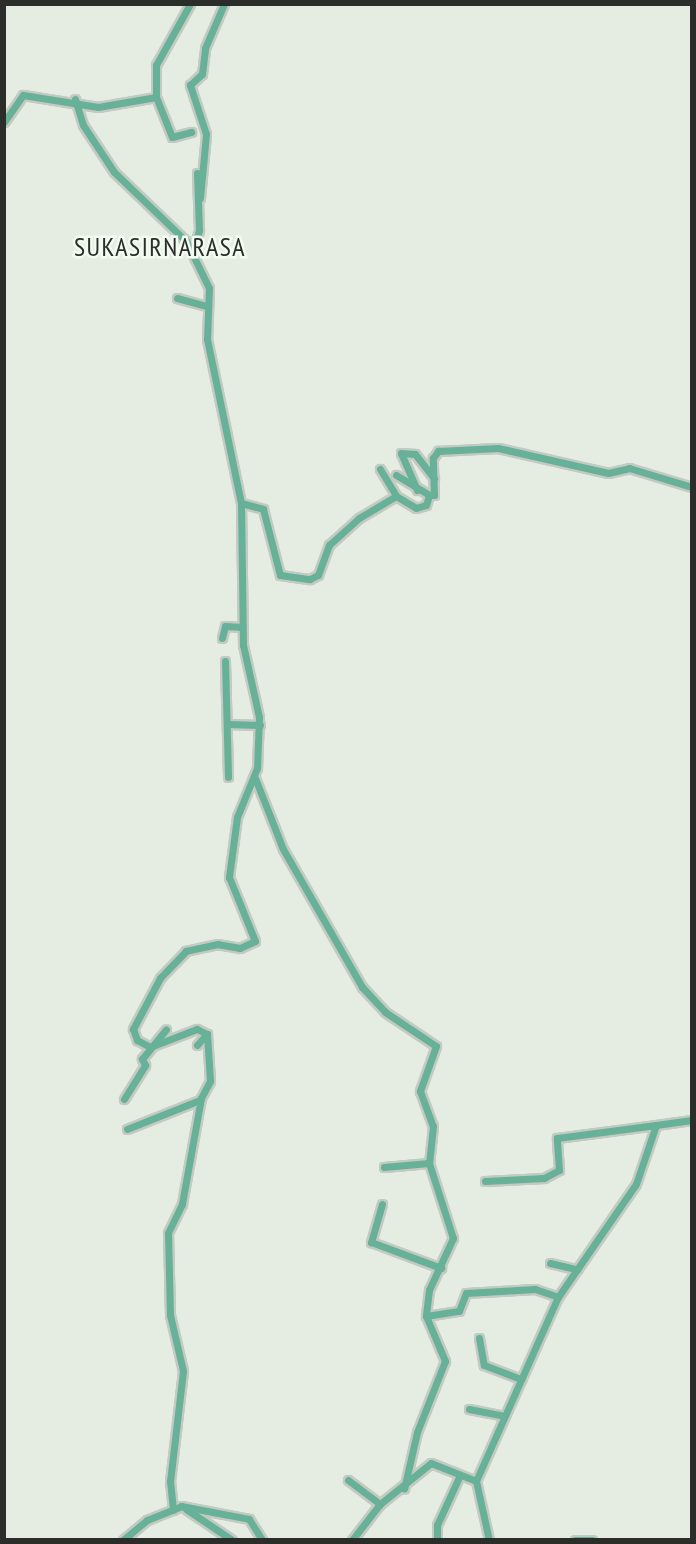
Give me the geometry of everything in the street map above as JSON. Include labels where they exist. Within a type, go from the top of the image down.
[{"type":"street","points":[[190,4],[156,65],[156,98],[172,137],[191,132]]},
{"type":"street","points":[[193,250],[206,134],[190,85],[202,74],[205,48],[224,4]]},
{"type":"street","points":[[4,122],[23,95],[75,99],[98,107],[156,98]]},
{"type":"street","points":[[75,99],[83,125],[114,172],[193,250],[209,288],[206,306],[215,395],[241,503],[246,601],[242,627],[260,725],[255,778],[237,817],[229,877],[255,940],[240,948],[219,944],[189,950],[163,975],[133,1029],[142,1044],[158,1045]]},
{"type":"street","points":[[197,173],[200,198]]},
{"type":"street","points":[[177,298],[206,306]]},
{"type":"street","points":[[396,476],[417,490],[434,495],[435,452],[498,448],[608,473],[629,468],[692,487]]},
{"type":"street","points":[[417,490],[401,453],[415,454],[435,479]]},
{"type":"street","points":[[380,469],[396,496],[421,508],[429,495]]},
{"type":"street","points":[[241,503],[263,509],[280,574],[309,579],[319,572],[326,550],[351,524],[396,496]]},
{"type":"street","points":[[222,638],[225,626],[242,627]]},
{"type":"street","points":[[225,661],[228,777]]},
{"type":"street","points":[[228,724],[260,725]]},
{"type":"street","points":[[255,778],[283,849],[362,987],[385,1012],[435,1042],[420,1085],[433,1126],[429,1163],[453,1238],[426,1299],[426,1316],[445,1361],[417,1432],[404,1489]]},
{"type":"street","points":[[158,1045],[166,1029]]},
{"type":"street","points":[[124,1099],[145,1065],[142,1059],[158,1045],[199,1029],[207,1034]]},
{"type":"street","points":[[197,1045],[207,1034]]},
{"type":"street","points":[[173,1510],[170,1481],[183,1371],[170,1315],[168,1233],[182,1204],[200,1100],[210,1077],[207,1034]]},
{"type":"street","points":[[127,1129],[200,1100]]},
{"type":"street","points":[[485,1181],[544,1178],[559,1170],[557,1138],[692,1120]]},
{"type":"street","points":[[489,1539],[476,1481],[558,1297],[636,1184],[656,1125]]},
{"type":"street","points":[[384,1167],[429,1163]]},
{"type":"street","points":[[382,1204],[371,1242],[441,1268]]},
{"type":"street","points":[[550,1263],[577,1269]]},
{"type":"street","points":[[426,1316],[459,1311],[466,1293],[536,1289],[558,1297]]},
{"type":"street","points":[[479,1338],[484,1365],[521,1379]]},
{"type":"street","points":[[469,1409],[504,1416]]},
{"type":"street","points":[[352,1539],[380,1504],[404,1489],[431,1463],[476,1481]]},
{"type":"street","points":[[437,1539],[438,1524],[460,1475]]},
{"type":"street","points":[[348,1480],[380,1504]]},
{"type":"street","points":[[181,1506],[232,1539]]},
{"type":"street","points":[[123,1539],[147,1520],[181,1506],[249,1520],[262,1539]]},
{"type":"street","points":[[575,1539],[592,1539]]},
{"type":"district","name":"SUKASIRNARASA","points":[[160,247]]}]
